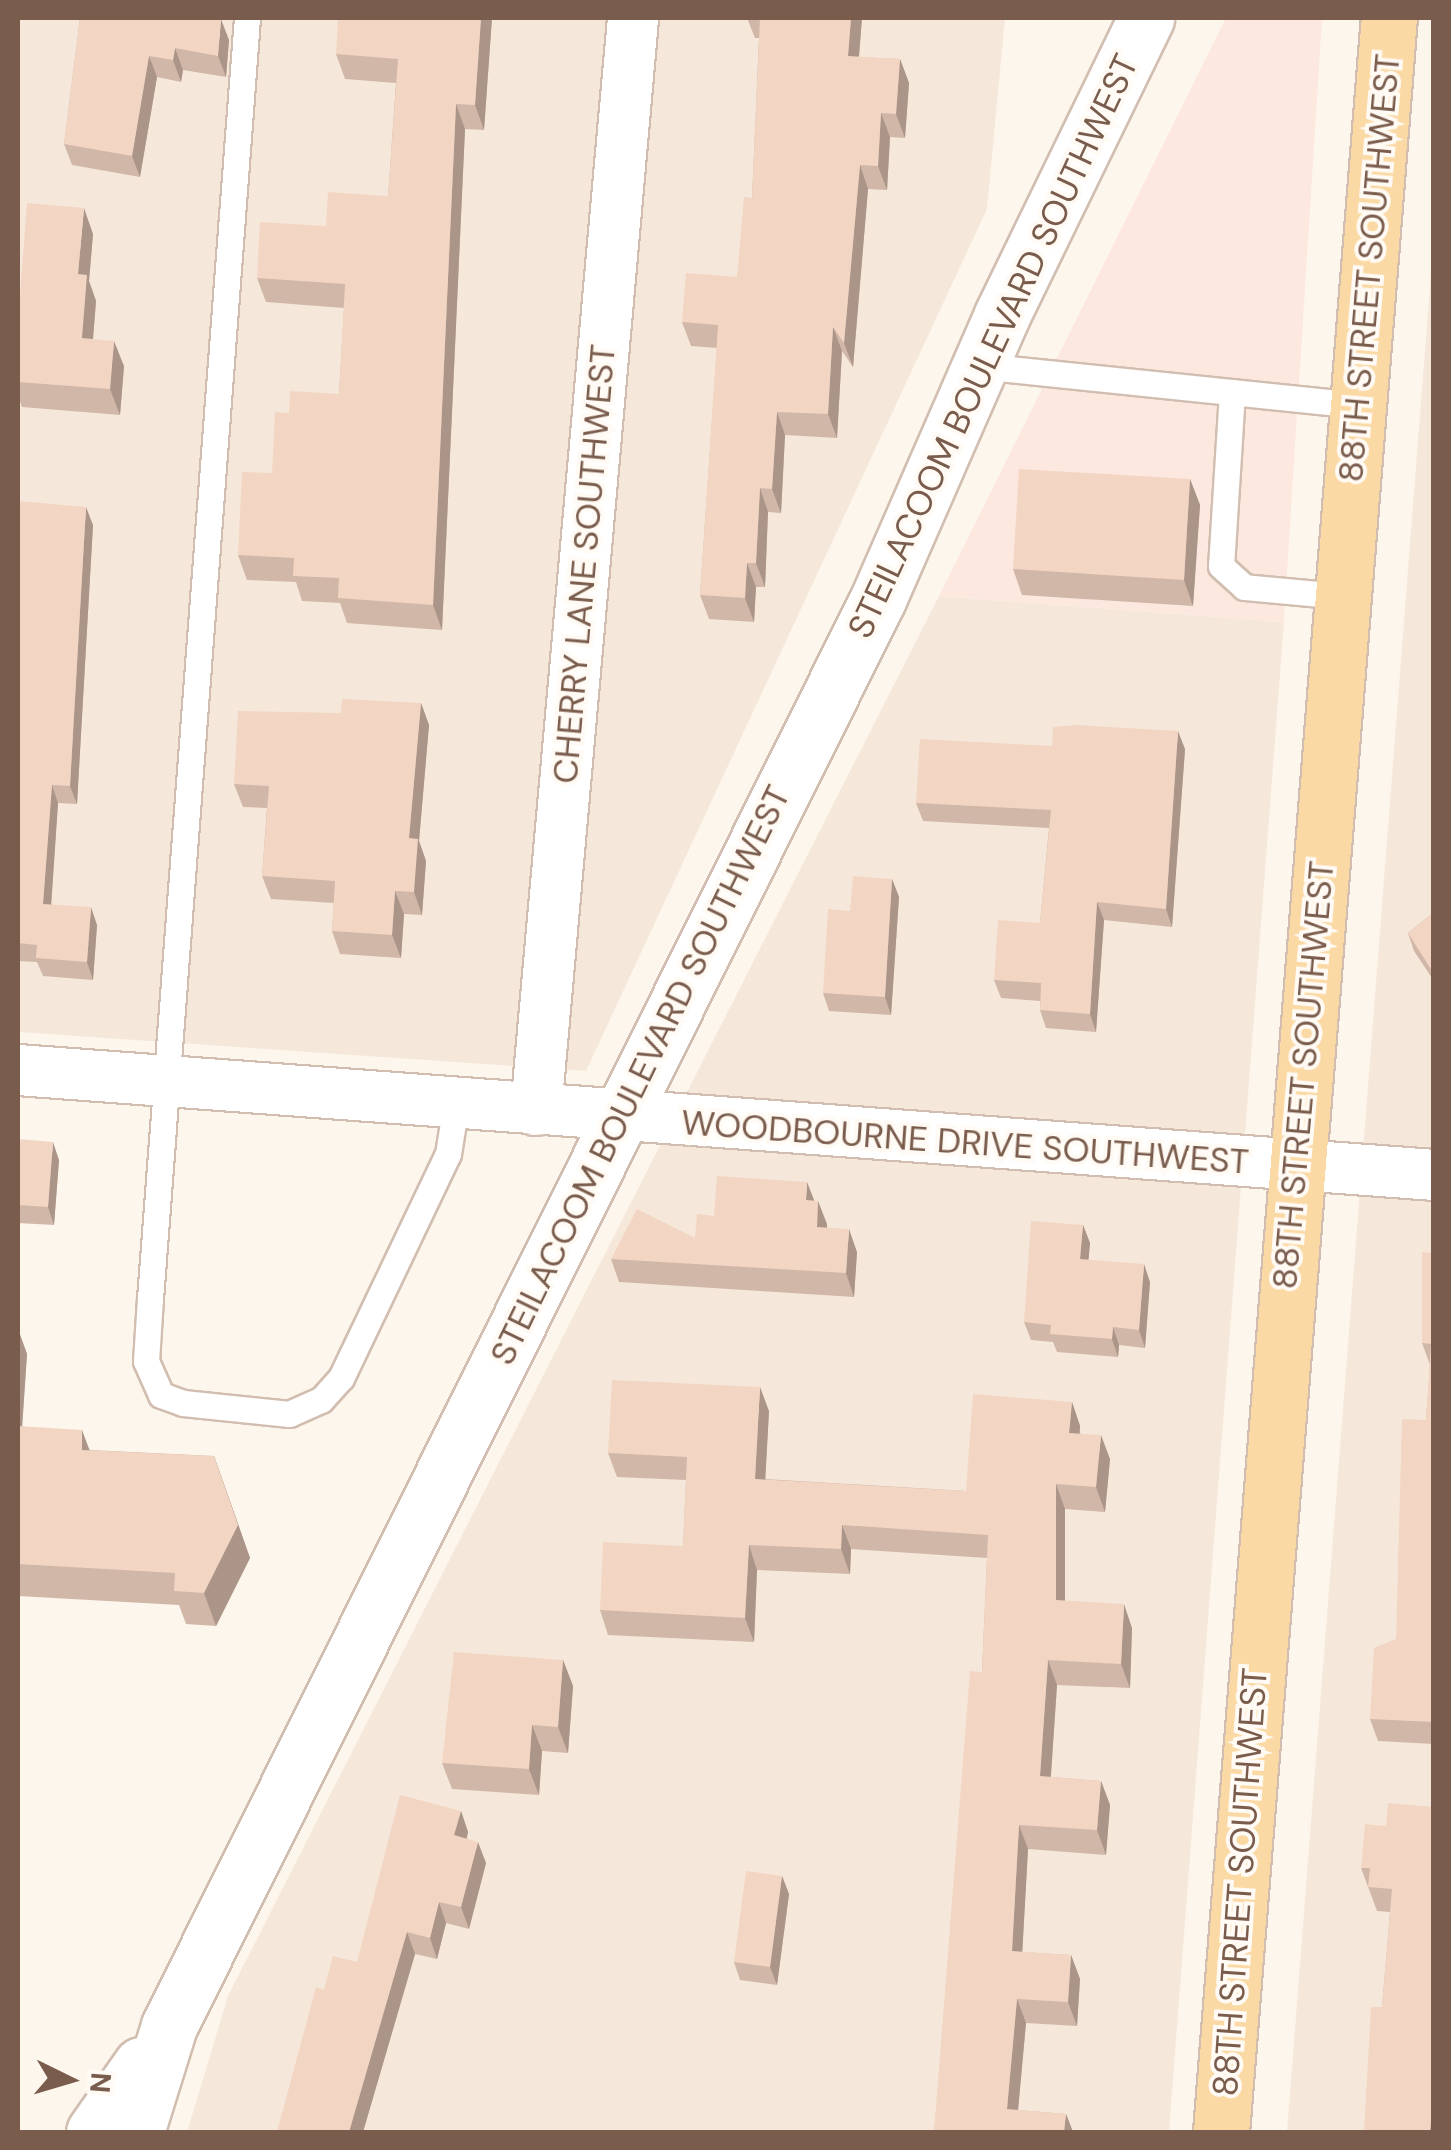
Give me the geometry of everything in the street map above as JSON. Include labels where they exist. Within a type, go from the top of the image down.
[{"type":"main road","name":"STEILACOOM BOULEVARD SOUTHWEST","points":[[136,2132],[169,2026],[878,599],[980,366],[1146,18]]},
{"type":"main road","name":"88TH STREET SOUTHWEST","points":[[1221,2132],[1389,18]]},
{"type":"main road","points":[[94,2132],[169,2026]]},
{"type":"street","name":"CHERRY LANE SOUTHWEST","points":[[536,1110],[632,18]]},
{"type":"street","name":"WOODBOURNE DRIVE SOUTHWEST","points":[[18,1070],[1296,1168],[1434,1175]]},
{"type":"lane","points":[[247,18],[166,1082],[149,1377],[161,1394],[183,1403],[290,1414],[307,1410],[341,1378],[448,1154],[456,1104]]},
{"type":"lane","points":[[980,366],[1357,405]]},
{"type":"lane","points":[[1232,392],[1221,566],[1244,587],[1342,596]]},
{"type":"shaded area","points":[[18,18],[1005,18],[987,209],[586,1071],[18,1032]]},
{"type":"shaded area","points":[[1226,18],[1322,18],[1284,622],[939,596]]},
{"type":"shaded area","points":[[1433,247],[1433,2132],[1287,2132]]},
{"type":"shaded area","points":[[939,596],[1284,622],[1169,2132],[187,2132],[228,1996]]},
{"type":"building","points":[[80,18],[221,19],[218,56],[175,48],[173,60],[149,56],[132,156],[64,144]]},
{"type":"building","points":[[338,18],[481,18],[475,105],[456,104],[433,605],[338,598],[339,578],[293,576],[294,558],[238,555],[242,472],[272,473],[275,412],[289,413],[290,391],[339,394],[345,284],[257,278],[260,222],[326,226],[328,192],[388,196],[398,59],[336,54]]},
{"type":"building","points":[[760,18],[851,18],[848,56],[900,59],[896,114],[881,113],[878,166],[860,165],[844,343],[833,327],[828,414],[777,412],[772,489],[760,488],[756,563],[747,563],[745,598],[700,595],[718,325],[682,322],[686,273],[737,277],[744,197],[752,198]]},
{"type":"building","points":[[27,203],[84,208],[78,274],[87,275],[82,338],[114,341],[110,389],[18,382],[18,322]]},
{"type":"building","points":[[1019,469],[1190,479],[1184,580],[1013,569]]},
{"type":"building","points":[[18,501],[86,507],[70,786],[52,785],[43,904],[91,907],[87,962],[36,958],[37,945],[18,943]]},
{"type":"building","points":[[342,699],[421,703],[409,838],[418,839],[414,892],[395,891],[392,935],[332,931],[335,881],[262,876],[269,786],[234,784],[238,711],[341,713]]},
{"type":"building","points":[[1053,727],[1178,731],[1166,909],[1097,902],[1090,1014],[1040,1010],[1041,983],[994,980],[998,920],[1040,923],[1051,810],[916,803],[920,739],[1052,746]]},
{"type":"building","points":[[853,876],[892,879],[885,997],[823,993],[828,909],[850,911]]},
{"type":"building","points":[[1434,912],[1434,974],[1408,933]]},
{"type":"building","points":[[18,1139],[53,1142],[48,1207],[18,1205]]},
{"type":"building","points":[[717,1176],[807,1182],[806,1200],[818,1201],[817,1227],[849,1229],[846,1273],[611,1259],[637,1209],[695,1238],[697,1214],[714,1216]]},
{"type":"building","points":[[1031,1221],[1083,1225],[1080,1259],[1144,1264],[1139,1330],[1113,1327],[1112,1339],[1050,1334],[1051,1325],[1024,1322]]},
{"type":"building","points":[[1422,1252],[1434,1253],[1434,1722],[1370,1719],[1374,1648],[1396,1639],[1402,1419],[1426,1420],[1431,1344],[1422,1343]]},
{"type":"building","points":[[612,1380],[760,1387],[755,1479],[966,1491],[973,1394],[1072,1402],[1069,1433],[1101,1435],[1096,1487],[1056,1484],[1056,1600],[1124,1604],[1121,1664],[1048,1660],[1040,1776],[1101,1781],[1097,1830],[1019,1825],[1012,1951],[1071,1955],[1068,2002],[1017,1999],[1007,2109],[1066,2114],[1064,2132],[934,2132],[970,1671],[982,1672],[988,1535],[842,1525],[841,1549],[749,1545],[745,1618],[600,1610],[603,1542],[683,1546],[687,1457],[608,1453]]},
{"type":"building","points":[[18,1426],[82,1430],[82,1450],[214,1456],[238,1525],[204,1593],[174,1591],[175,1573],[18,1564]]},
{"type":"building","points":[[454,1652],[563,1660],[558,1727],[532,1725],[529,1769],[442,1763]]},
{"type":"building","points":[[400,1795],[461,1811],[454,1835],[478,1842],[461,1907],[439,1902],[430,1938],[407,1932],[349,2132],[277,2132],[316,1987],[324,1990],[333,1956],[357,1962]]},
{"type":"building","points":[[1388,1803],[1434,1807],[1434,2074],[1430,2132],[1364,2132],[1371,2007],[1382,2007],[1392,1889],[1368,1887],[1370,1868],[1361,1868],[1365,1824],[1386,1826]]},
{"type":"building","points":[[746,1871],[782,1876],[770,1967],[734,1962]]}]
